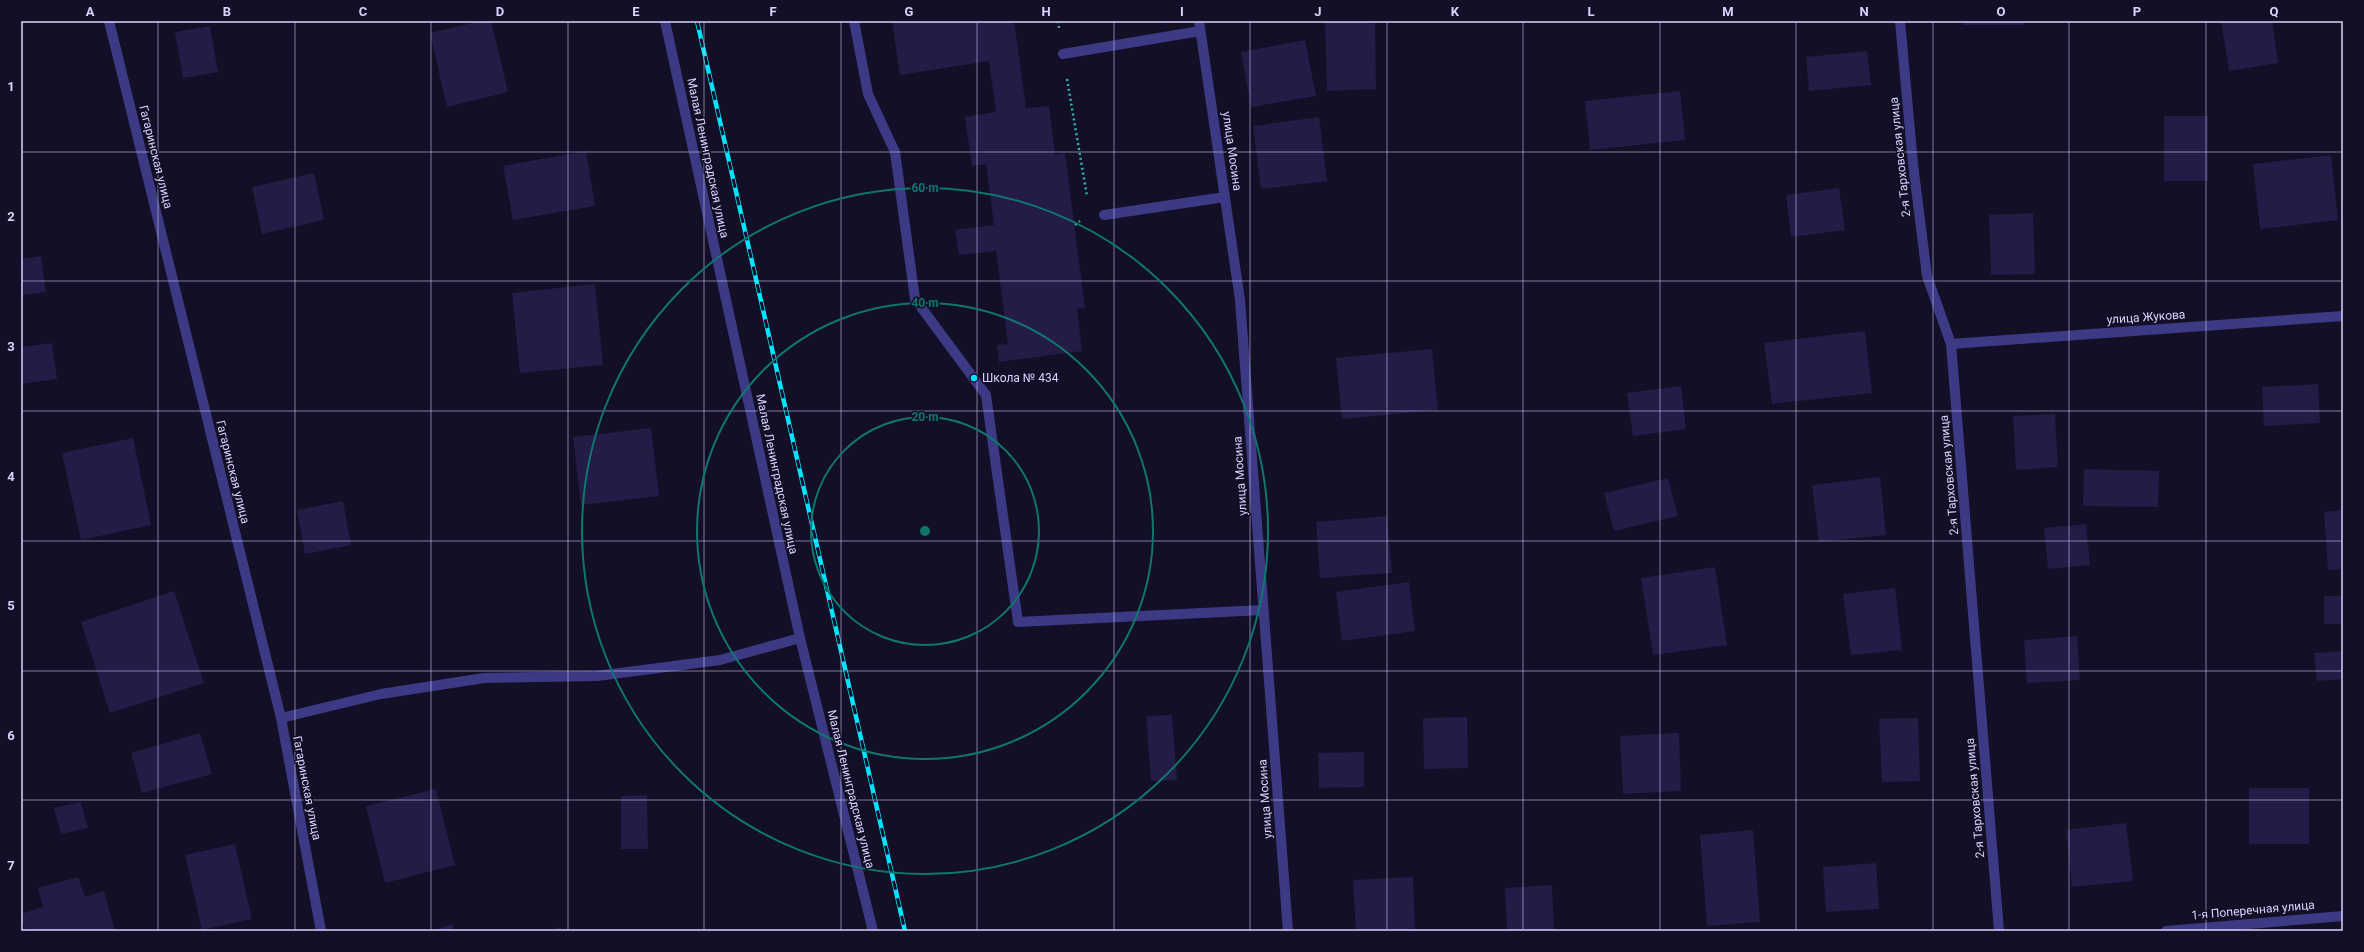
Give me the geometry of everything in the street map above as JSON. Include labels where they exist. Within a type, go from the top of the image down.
[{"type":"street","name":"Гагаринская улица","points":[[109,21],[281,718],[321,931]]},
{"type":"street","name":"Малая Ленинградская улица","points":[[665,21],[800,638],[873,931]]},
{"type":"street","points":[[854,21],[868,94],[895,152],[915,298],[986,395],[1018,622],[1263,610]]},
{"type":"street","name":"улица Мосина","points":[[1199,21],[1240,300],[1288,931]]},
{"type":"street","name":"2-я Тарховская улица","points":[[1900,21],[1913,164],[1927,276],[1952,344],[1999,931]]},
{"type":"street","points":[[1063,54],[1200,31]]},
{"type":"street","points":[[1104,215],[1225,197]]},
{"type":"street","name":"улица Жукова","points":[[1952,344],[2343,316]]},
{"type":"street","points":[[281,718],[381,694],[484,678],[597,676],[720,660],[800,638]]},
{"type":"street","name":"1-я Поперечная улица","points":[[2166,931],[2343,916]]},
{"type":"path","points":[[1058,21],[1087,198]]},
{"type":"building","points":[[481,21],[491,21],[508,92],[447,107],[430,33]]},
{"type":"building","points":[[892,21],[1014,21],[1026,108],[1049,106],[1055,155],[1065,153],[1085,308],[1077,309],[1082,351],[999,362],[997,345],[1008,344],[996,251],[959,255],[955,230],[994,225],[986,164],[972,166],[965,117],[996,112],[989,61],[900,75]]},
{"type":"building","points":[[1325,21],[1375,21],[1376,89],[1327,91]]},
{"type":"building","points":[[1962,21],[2024,21],[2024,25],[1962,25]]},
{"type":"building","points":[[2221,21],[2272,21],[2278,63],[2229,71]]},
{"type":"building","points":[[210,26],[218,72],[183,78],[175,32]]},
{"type":"building","points":[[1305,40],[1316,96],[1251,107],[1241,52]]},
{"type":"building","points":[[1867,51],[1871,85],[1809,91],[1806,57]]},
{"type":"building","points":[[1680,91],[1685,140],[1590,150],[1585,101]]},
{"type":"building","points":[[2164,116],[2208,116],[2208,181],[2164,181]]},
{"type":"building","points":[[1319,117],[1327,181],[1261,189],[1253,126]]},
{"type":"building","points":[[586,151],[595,206],[513,220],[503,166]]},
{"type":"building","points":[[2331,155],[2338,220],[2260,229],[2253,164]]},
{"type":"building","points":[[314,173],[324,220],[262,234],[252,187]]},
{"type":"building","points":[[1839,188],[1845,230],[1791,237],[1786,195]]},
{"type":"building","points":[[2033,213],[2035,274],[1991,275],[1989,215]]},
{"type":"building","points":[[41,256],[46,292],[21,295],[21,259]]},
{"type":"building","points":[[595,284],[603,365],[520,373],[512,293]]},
{"type":"building","points":[[1865,331],[1872,393],[1772,404],[1764,343]]},
{"type":"building","points":[[52,343],[57,379],[21,384],[21,347]]},
{"type":"building","points":[[1432,349],[1438,410],[1342,419],[1336,358]]},
{"type":"building","points":[[2318,384],[2320,423],[2264,426],[2262,387]]},
{"type":"building","points":[[1681,386],[1686,429],[1633,436],[1627,393]]},
{"type":"building","points":[[2055,414],[2058,467],[2016,470],[2013,416]]},
{"type":"building","points":[[651,428],[659,496],[581,505],[573,437]]},
{"type":"building","points":[[133,438],[151,525],[81,540],[62,453]]},
{"type":"building","points":[[2084,469],[2159,471],[2158,507],[2083,506]]},
{"type":"building","points":[[1880,477],[1886,535],[1819,542],[1812,485]]},
{"type":"building","points":[[1668,478],[1678,516],[1614,531],[1604,493]]},
{"type":"building","points":[[343,501],[351,545],[305,554],[297,510]]},
{"type":"building","points":[[2343,510],[2343,569],[2328,570],[2324,512]]},
{"type":"building","points":[[1387,516],[1392,573],[1320,578],[1316,522]]},
{"type":"building","points":[[2086,524],[2090,565],[2048,569],[2044,528]]},
{"type":"building","points":[[1715,567],[1727,645],[1653,655],[1641,578]]},
{"type":"building","points":[[1409,582],[1415,631],[1342,641],[1336,592]]},
{"type":"building","points":[[1895,588],[1902,650],[1851,655],[1843,594]]},
{"type":"building","points":[[174,591],[204,683],[110,713],[81,622]]},
{"type":"building","points":[[2324,596],[2343,596],[2343,624],[2324,624]]},
{"type":"building","points":[[2077,636],[2080,680],[2027,683],[2024,640]]},
{"type":"building","points":[[2343,651],[2343,679],[2317,681],[2314,653]]},
{"type":"building","points":[[1172,715],[1177,780],[1151,781],[1146,716]]},
{"type":"building","points":[[1467,717],[1468,768],[1424,769],[1423,718]]},
{"type":"building","points":[[1918,718],[1920,781],[1882,782],[1879,719]]},
{"type":"building","points":[[200,733],[212,774],[142,793],[131,753]]},
{"type":"building","points":[[1679,733],[1681,791],[1623,794],[1620,736]]},
{"type":"building","points":[[1364,752],[1364,787],[1319,788],[1318,753]]},
{"type":"building","points":[[2249,788],[2309,788],[2309,844],[2249,844]]},
{"type":"building","points":[[436,789],[455,865],[385,883],[366,806]]},
{"type":"building","points":[[647,795],[648,849],[621,849],[621,796]]},
{"type":"building","points":[[81,802],[88,828],[61,834],[54,808]]},
{"type":"building","points":[[2126,823],[2133,881],[2072,887],[2066,830]]},
{"type":"building","points":[[1753,830],[1760,922],[1707,926],[1700,835]]},
{"type":"building","points":[[235,844],[252,919],[202,930],[185,855]]},
{"type":"building","points":[[1876,863],[1879,909],[1826,912],[1823,867]]},
{"type":"building","points":[[78,877],[85,897],[104,891],[115,931],[25,931],[21,914],[43,907],[38,888]]},
{"type":"building","points":[[1413,877],[1415,931],[1356,931],[1353,880]]},
{"type":"building","points":[[1552,885],[1554,931],[1507,931],[1505,888]]},
{"type":"building","points":[[453,924],[454,931],[430,931]]},
{"type":"building","points":[[561,927],[562,931],[549,931]]},
{"type":"railway","points":[[697,21],[905,931]]},
{"type":"place","name":"Школа № 434","points":[[974,378]]}]
